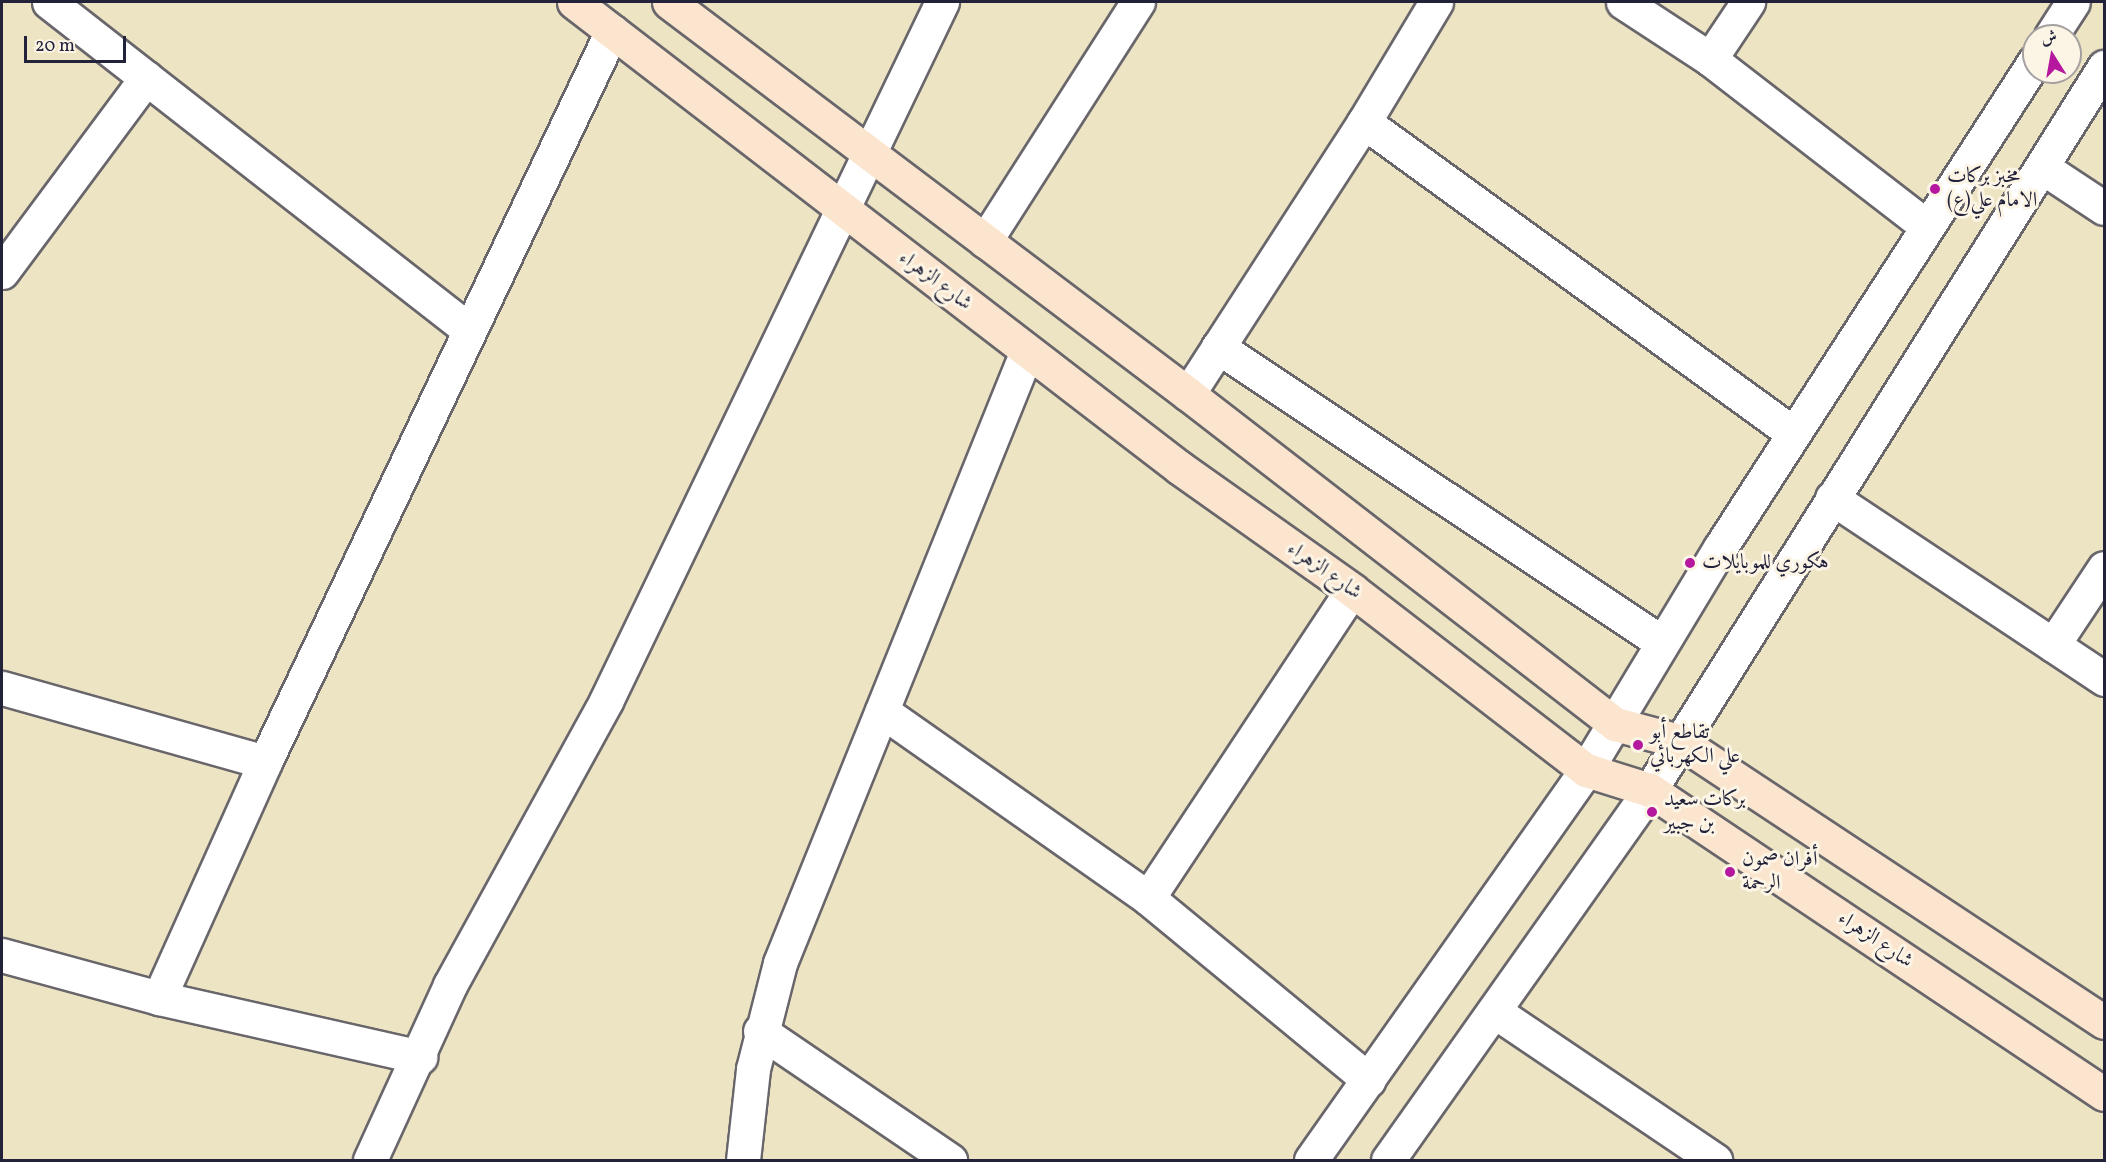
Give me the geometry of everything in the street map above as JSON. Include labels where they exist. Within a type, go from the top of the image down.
[{"type":"main road","name":"شارع الزهراء","points":[[574,2],[1180,468],[1352,590],[1586,770],[1650,790],[2104,1094]]},
{"type":"main road","points":[[669,2],[1188,394],[1615,724],[1679,741],[2104,1022]]},
{"type":"street","points":[[49,2],[469,330]]},
{"type":"street","points":[[370,1161],[420,1057],[450,985],[606,701],[840,208],[942,2]]},
{"type":"street","points":[[985,241],[1138,2]]},
{"type":"street","points":[[1188,394],[1364,122],[1436,2]]},
{"type":"street","points":[[1623,2],[1710,59],[1927,227]]},
{"type":"street","points":[[1710,59],[1748,2]]},
{"type":"street","points":[[2059,24],[2073,2]]},
{"type":"street","points":[[159,998],[265,762],[612,31]]},
{"type":"street","points":[[1388,1161],[1650,790],[2104,67]]},
{"type":"street","points":[[2,272],[146,78]]},
{"type":"street","points":[[1311,1161],[1586,770],[1661,642],[2022,81]]},
{"type":"street","points":[[1364,122],[1794,434]]},
{"type":"street","points":[[2042,167],[2104,208]]},
{"type":"street","points":[[1218,347],[1661,642]]},
{"type":"street","points":[[743,1161],[760,1031],[780,963],[1027,351]]},
{"type":"street","points":[[1832,498],[2104,679]]},
{"type":"street","points":[[2053,645],[2104,568]]},
{"type":"street","points":[[1148,898],[1352,590]]},
{"type":"street","points":[[2,688],[265,762]]},
{"type":"street","points":[[882,711],[1148,898],[1369,1080]]},
{"type":"street","points":[[2,955],[159,998],[420,1057]]},
{"type":"street","points":[[1494,1011],[1715,1161]]},
{"type":"street","points":[[760,1031],[917,1151],[950,1161]]},
{"type":"place","name":"مخبز بركات الامام علي(ع)","points":[[1935,189]]},
{"type":"place","name":"هكوري للموبايلات","points":[[1690,563]]},
{"type":"place","name":"تقاطع أبو علي الكهربائي","points":[[1638,745]]},
{"type":"place","name":"بركات سعيد بن جبير","points":[[1652,812]]},
{"type":"place","name":"أفران صمون الرحمة","points":[[1730,872]]}]
